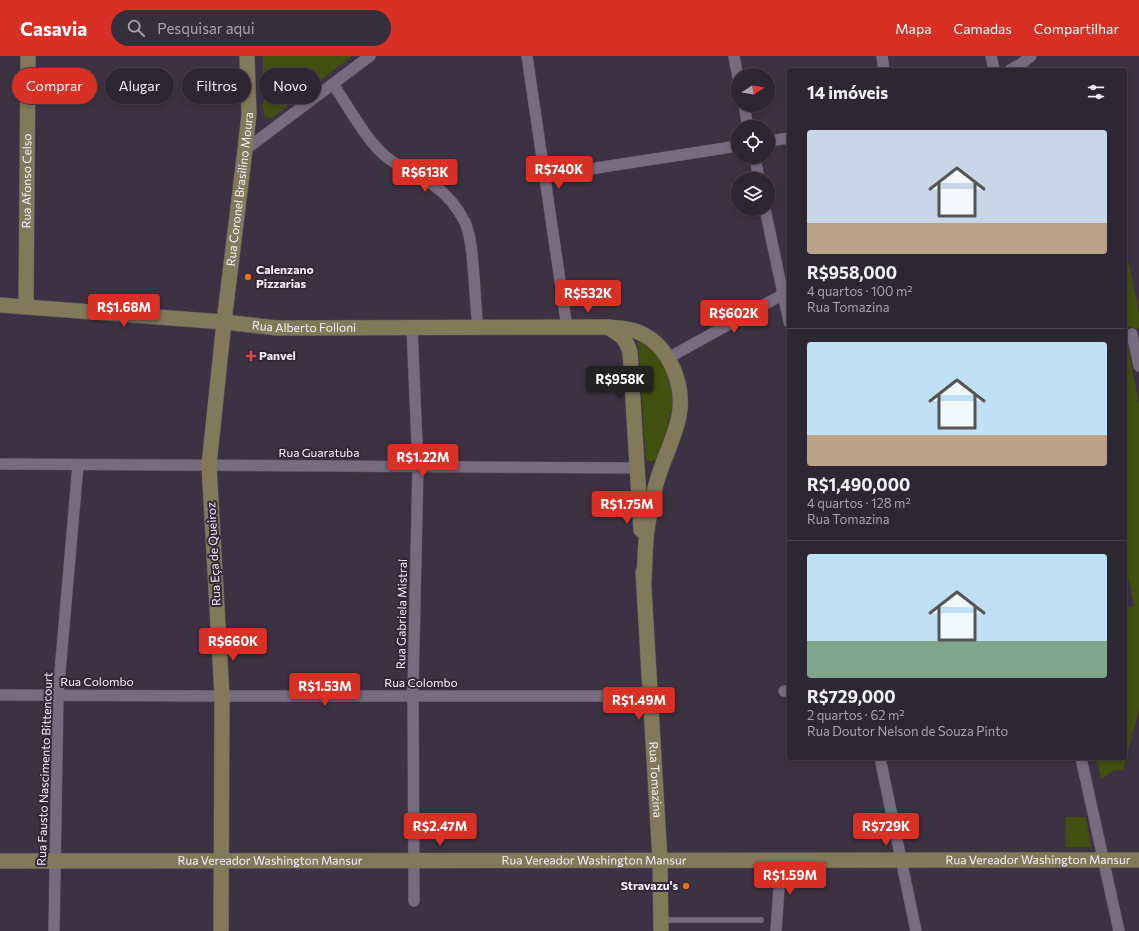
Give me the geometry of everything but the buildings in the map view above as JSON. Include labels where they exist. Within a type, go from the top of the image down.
[{"type":"main road","name":"Rua Afonso Celso","points":[[26,307],[28,56]]},
{"type":"main road","name":"Rua Coronel Brasilino Moura","points":[[224,322],[249,114],[247,56]]},
{"type":"main road","name":"Rua Alberto Folloni","points":[[0,305],[224,322],[277,328],[608,327]]},
{"type":"main road","name":"Rua Eça de Queiroz","points":[[221,931],[220,860],[222,696],[209,465],[224,322]]},
{"type":"main road","name":"Rua Tomazina","points":[[608,327],[626,328],[639,332],[650,339],[668,358],[674,369],[678,386],[680,401],[679,414],[676,430],[663,462],[656,486],[647,531],[644,581]]},
{"type":"main road","name":"Rua Tomazina","points":[[608,327],[627,342],[630,352],[660,860],[661,926]]},
{"type":"main road","points":[[637,468],[648,467],[663,462]]},
{"type":"main road","name":"Rua Vereador Washington Mansur","points":[[0,861],[1139,860]]},
{"type":"street","points":[[245,150],[370,56]]},
{"type":"street","points":[[527,56],[568,328]]},
{"type":"street","points":[[734,56],[736,68]]},
{"type":"street","points":[[882,56],[884,68]]},
{"type":"street","points":[[991,56],[994,68]]},
{"type":"street","points":[[1014,68],[1031,56]]},
{"type":"street","points":[[333,84],[374,145],[398,166],[437,187],[456,207],[465,223],[470,238],[478,328]]},
{"type":"street","points":[[775,140],[787,138]]},
{"type":"street","points":[[545,176],[731,147]]},
{"type":"street","points":[[668,358],[786,293],[767,216]]},
{"type":"street","name":"Rua Gabriela Mistral","points":[[412,328],[418,466],[413,696],[414,901]]},
{"type":"street","points":[[1132,334],[1139,366]]},
{"type":"street","name":"Rua Guaratuba","points":[[0,464],[637,468]]},
{"type":"street","name":"Rua Fausto Nascimento Bittencourt","points":[[54,931],[58,695],[78,465]]},
{"type":"street","name":"Rua Colombo","points":[[0,695],[651,696]]},
{"type":"street","points":[[880,760],[916,931]]},
{"type":"street","points":[[1081,760],[1119,931]]},
{"type":"street","points":[[776,931],[782,860]]},
{"type":"lane","points":[[661,926],[761,920]]},
{"type":"green space","points":[[263,56],[352,56],[321,80],[321,68],[263,68]]},
{"type":"green space","points":[[263,104],[290,104],[272,118],[265,117]]},
{"type":"green space","points":[[1127,255],[1139,311],[1139,329],[1127,326]]},
{"type":"green space","points":[[638,340],[657,353],[667,366],[674,402],[657,461],[646,461]]},
{"type":"green space","points":[[1127,347],[1139,403],[1139,710],[1127,755],[1127,608],[1134,606],[1127,571]]},
{"type":"green space","points":[[1097,760],[1126,760],[1123,770],[1115,770],[1101,779]]},
{"type":"green space","points":[[1066,817],[1086,817],[1091,847],[1065,847]]},
{"type":"place","name":"Calenzano Pizzarias","points":[[248,277]]},
{"type":"place","name":"Panvel","points":[[251,356]]},
{"type":"place","name":"Stravazu's","points":[[686,886]]}]
